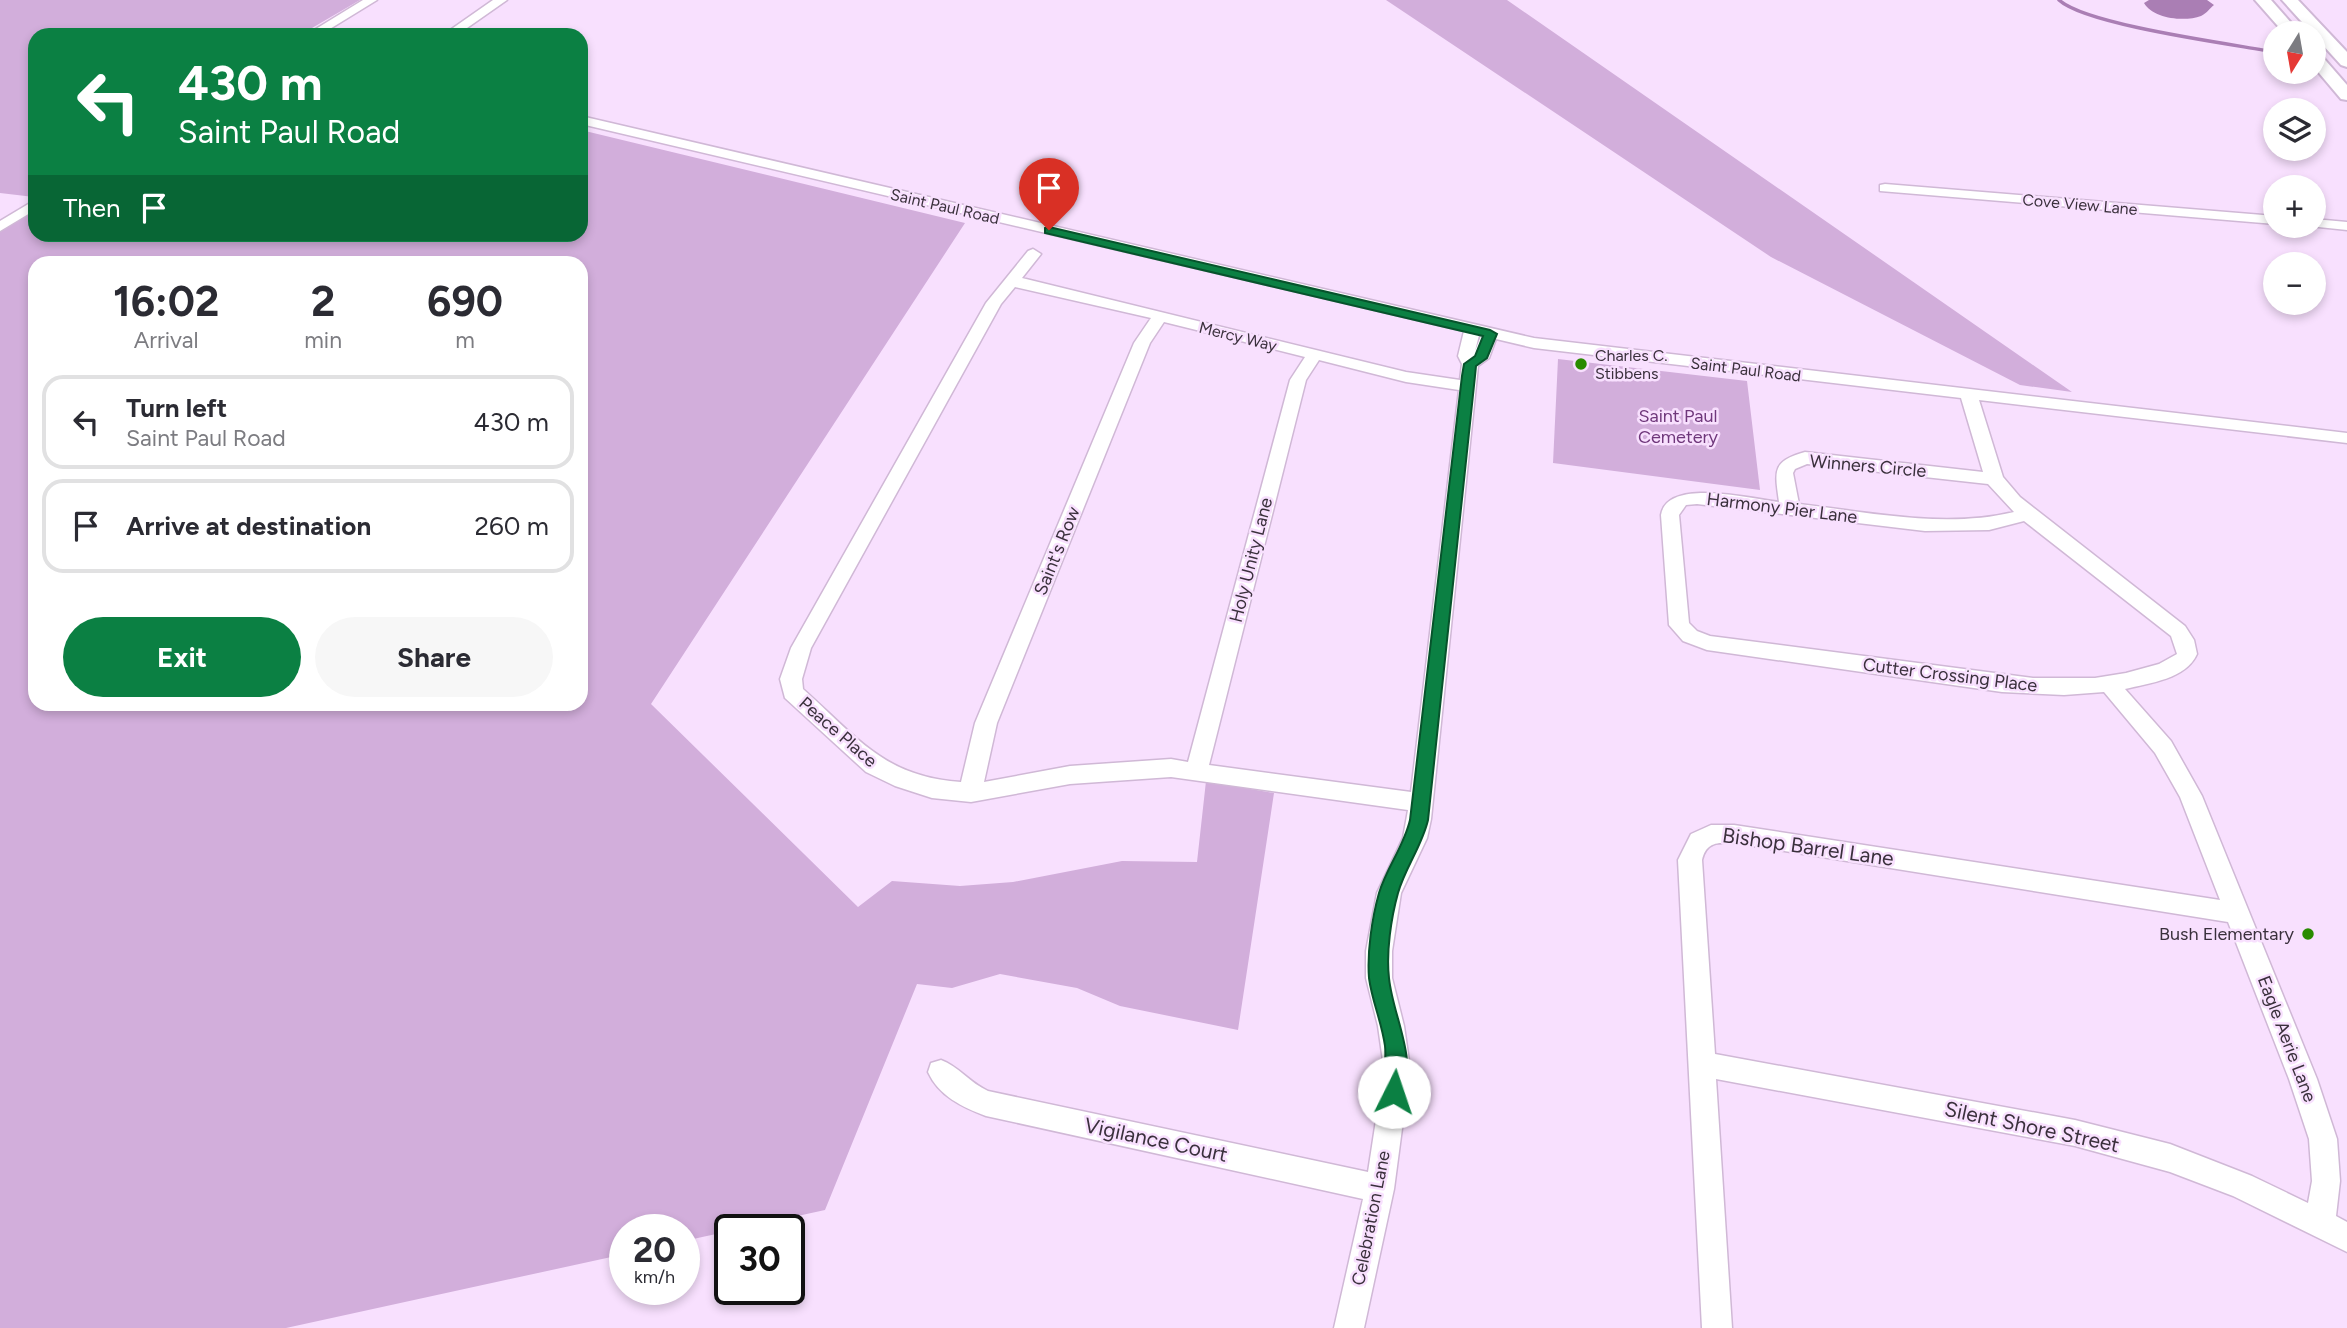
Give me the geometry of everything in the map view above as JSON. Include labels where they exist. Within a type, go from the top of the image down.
[{"type":"main road","points":[[2263,0],[2281,21]]},
{"type":"main road","points":[[2290,0],[2347,62]]},
{"type":"main road","points":[[2326,71],[2347,95]]},
{"type":"street","points":[[324,28],[371,0]]},
{"type":"street","points":[[459,28],[501,0]]},
{"type":"street","name":"Saint Paul Road","points":[[588,122],[1490,334],[1581,350],[2347,438]]},
{"type":"street","name":"Cove View Lane","points":[[1885,187],[2263,219]]},
{"type":"street","points":[[0,227],[28,209]]},
{"type":"street","points":[[2326,224],[2347,226]]},
{"type":"street","name":"Peace Place","points":[[1056,232],[1046,250],[1033,254],[992,307],[801,648],[791,679],[797,696],[874,766],[912,783],[971,793],[1104,771],[1197,769],[1421,803]]},
{"type":"street","name":"Mercy Way","points":[[1010,281],[1406,377],[1469,375]]},
{"type":"street","name":"Saint's Row","points":[[971,793],[974,766],[986,723],[1142,343],[1160,316]]},
{"type":"street","name":"Celebration Lane","points":[[1349,1328],[1380,1189],[1397,1068],[1391,1026],[1379,978],[1379,951],[1389,892],[1415,838],[1421,803],[1469,375],[1465,356],[1472,330]]},
{"type":"street","name":"Celebration Lane","points":[[1469,375],[1481,358],[1490,334]]},
{"type":"street","name":"Holy Unity Lane","points":[[1197,769],[1298,380],[1314,355]]},
{"type":"street","name":"Cutter Crossing Place","points":[[1690,636],[1707,643],[2024,687],[2086,687],[2132,681],[2181,665],[2186,658],[2184,640],[2178,631],[2028,514],[1994,479],[1969,395]]},
{"type":"street","name":"Winners Circle","points":[[1790,509],[1784,473],[1787,466],[1805,458],[1994,479]]},
{"type":"street","name":"Harmony Pier Lane","points":[[1690,636],[1677,619],[1670,515],[1674,504],[1680,500],[1697,498],[1934,526],[1989,524],[2028,514]]},
{"type":"street","name":"Eagle Aerie Lane","points":[[2109,684],[2163,747],[2191,796],[2303,1079],[2323,1139],[2326,1181],[2320,1224]]},
{"type":"street","name":"Bishop Barrel Lane","points":[[1717,1328],[1690,860],[1697,841],[1707,835],[1734,834],[2238,913]]},
{"type":"street","name":"Silent Shore Street","points":[[1702,1064],[2074,1133],[2170,1158],[2242,1186],[2347,1237]]},
{"type":"street","name":"Vigilance Court","points":[[941,1072],[952,1086],[986,1103],[1380,1189]]},
{"type":"green space","points":[[0,0],[360,0],[312,28],[28,28],[28,196],[0,193]]},
{"type":"green space","points":[[1386,0],[1507,0],[2072,392],[2020,385],[1771,257]]},
{"type":"green space","points":[[588,132],[965,223],[651,704],[858,907],[892,881],[960,886],[1013,882],[1122,861],[1197,862],[1206,781],[1274,793],[1238,1030],[1120,1006],[1077,988],[1000,974],[952,988],[917,984],[825,1210],[805,1214],[714,1214],[714,1234],[700,1237],[700,1214],[609,1214],[609,1257],[286,1328],[0,1328],[0,232],[28,214],[28,242],[588,242]]},
{"type":"green space","name":"Saint Paul Cemetery","points":[[1558,359],[1747,381],[1760,490],[1553,463]]},
{"type":"shaded area","points":[[2149,0],[2207,0],[2214,5],[2201,16],[2178,19],[2154,13],[2144,3]]},
{"type":"waterway","points":[[2059,0],[2098,18],[2194,39],[2263,50]]},
{"type":"place","name":"Charles C. Stibbens","points":[[1581,364]]},
{"type":"place","name":"Bush Elementary","points":[[2308,934]]},
{"type":"route","points":[[1049,230],[1490,334],[1481,358],[1470,364],[1468,376],[1419,820],[1415,838],[1389,892],[1379,951],[1379,978],[1395,1045],[1397,1068],[1394,1092]]}]
